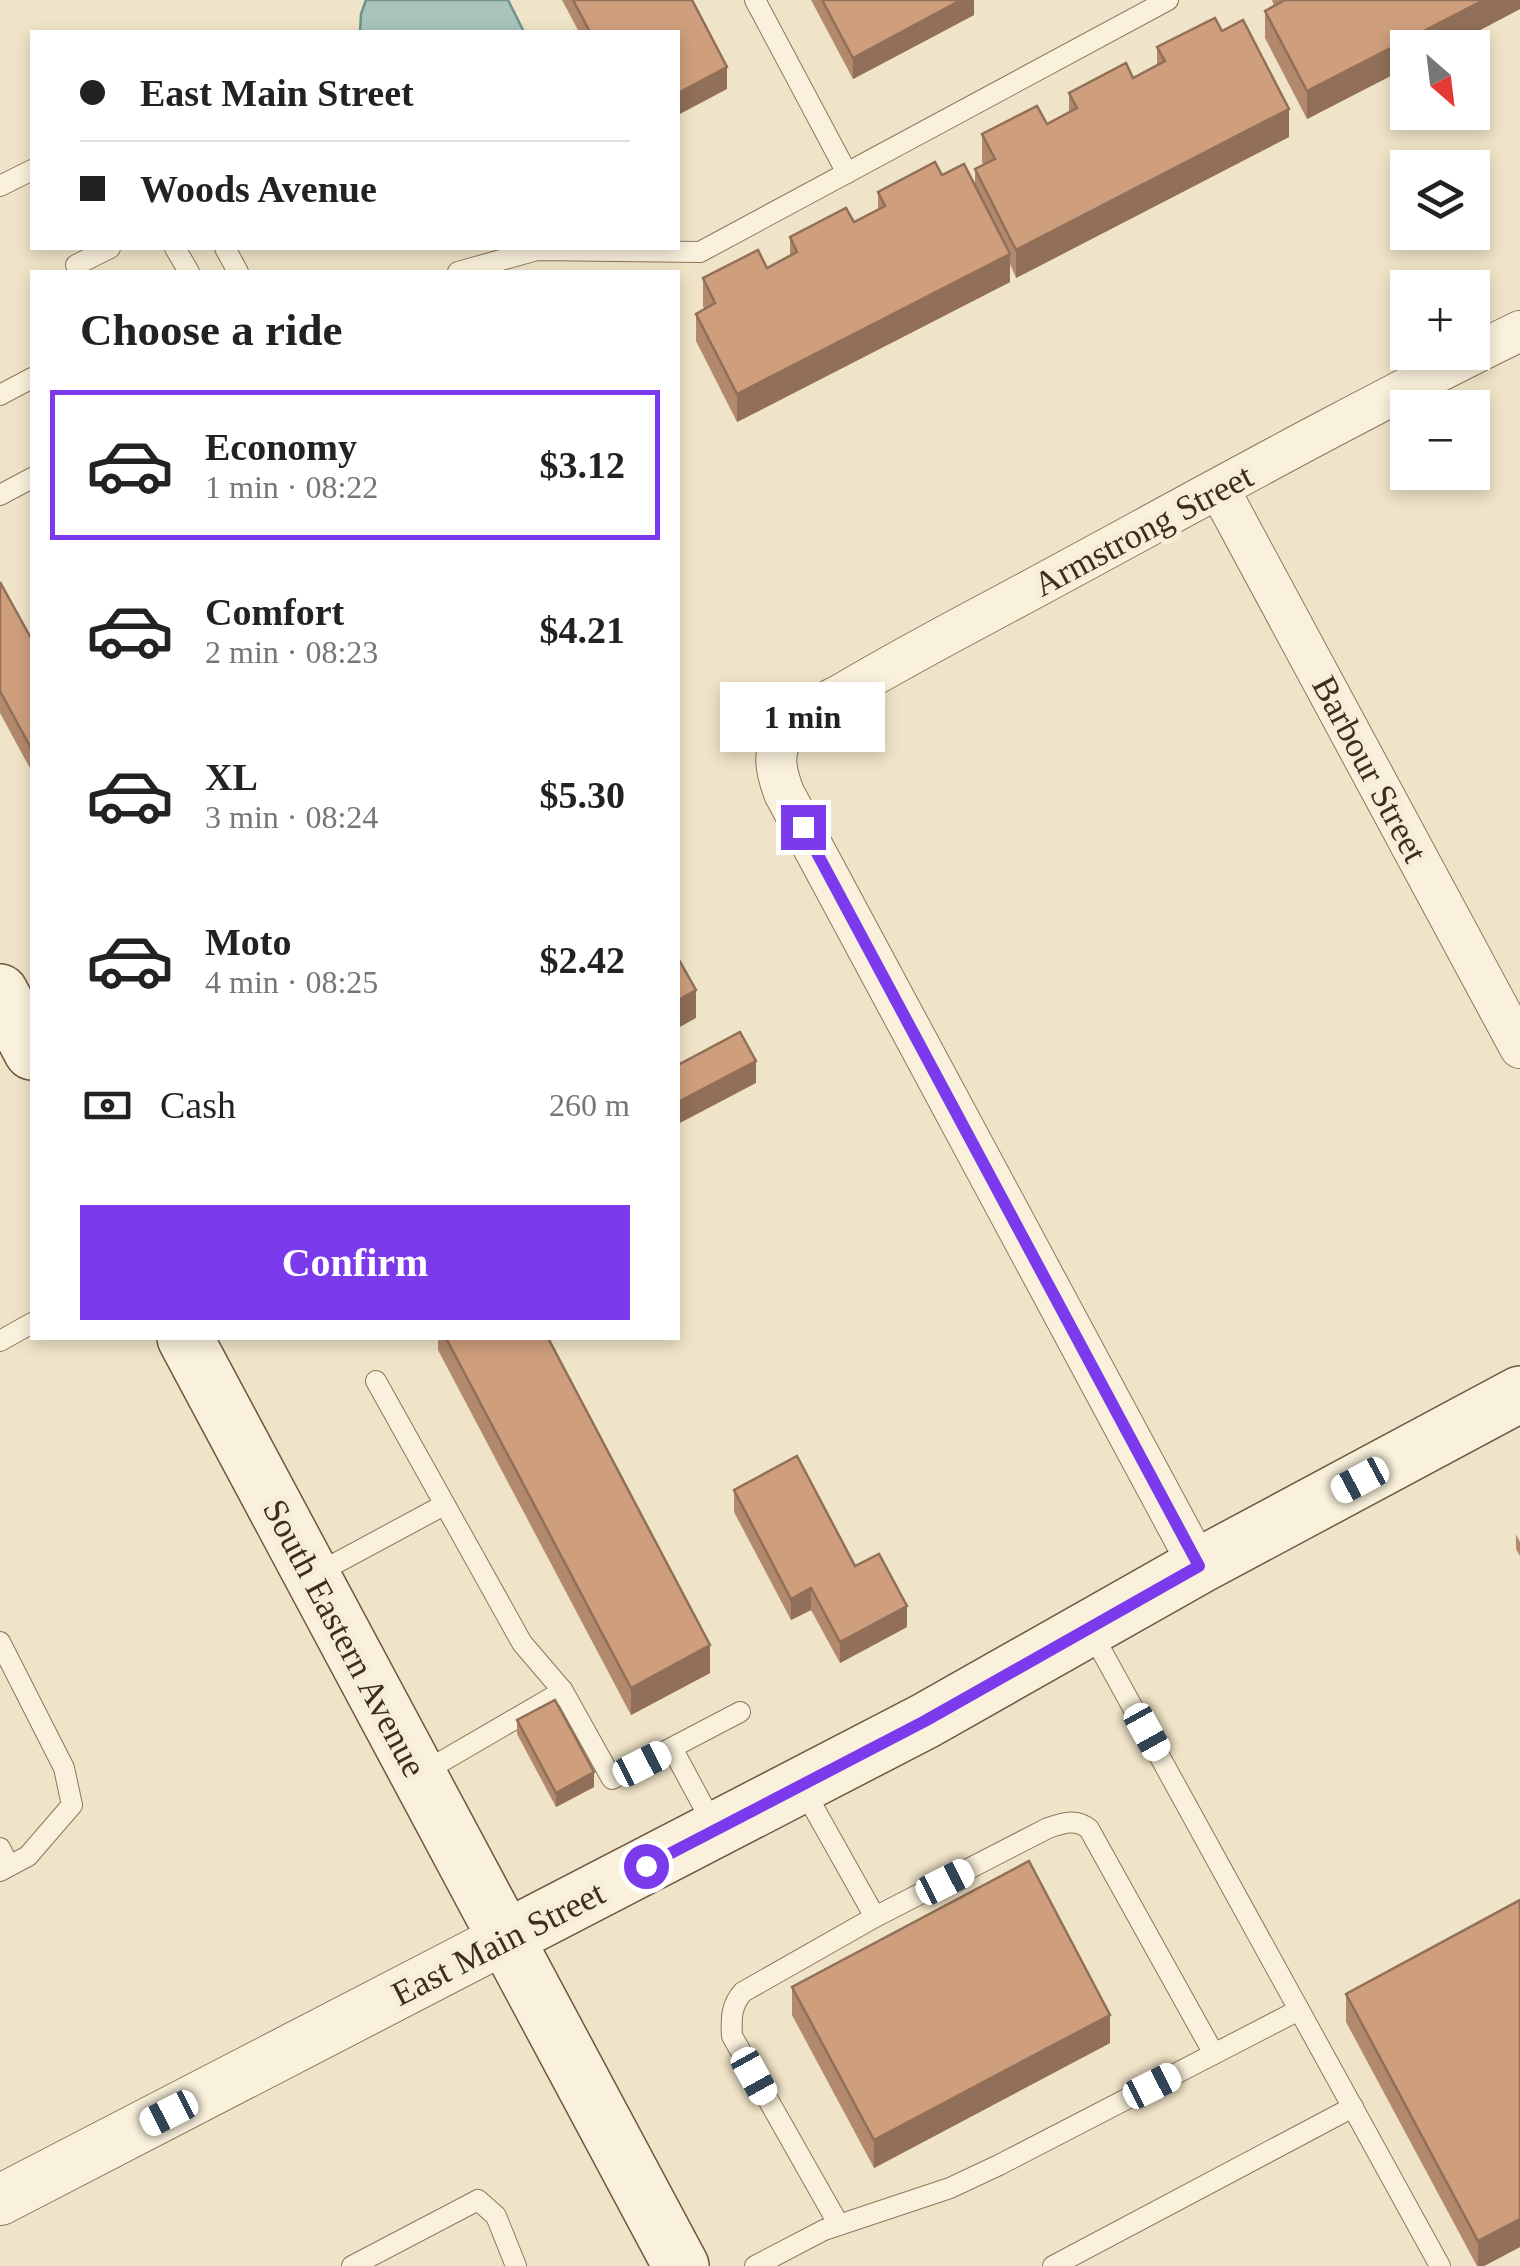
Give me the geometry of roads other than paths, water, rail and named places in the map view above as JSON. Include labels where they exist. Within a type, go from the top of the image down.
[{"type":"main road","points":[[0,992],[30,1048]]},
{"type":"main road","name":"South Eastern Avenue","points":[[186,1340],[681,2266]]},
{"type":"main road","name":"East Main Street","points":[[506,1938],[925,1721],[1199,1566],[1520,1394]]},
{"type":"street","name":"Armstrong Street","points":[[1199,1566],[784,792],[775,760],[778,746],[790,726],[893,664],[1520,331]]},
{"type":"street","name":"Barbour Street","points":[[1220,489],[1520,1048]]},
{"type":"street","name":"East Main Street","points":[[0,2200],[506,1938]]},
{"type":"lane","points":[[754,0],[847,173]]},
{"type":"lane","points":[[465,270],[537,250],[700,252],[1168,0]]},
{"type":"lane","points":[[0,186],[30,171]]},
{"type":"lane","points":[[76,265],[106,250]]},
{"type":"lane","points":[[0,395],[30,379]]},
{"type":"lane","points":[[0,495],[30,479]]},
{"type":"lane","points":[[0,1340],[30,1323]]},
{"type":"lane","points":[[376,1380],[522,1644],[563,1692],[612,1779],[740,1712]]},
{"type":"lane","points":[[312,1576],[444,1506]]},
{"type":"lane","points":[[1090,1628],[1440,2266]]},
{"type":"lane","points":[[0,1642],[64,1768],[72,1805],[28,1856],[3,1862]]},
{"type":"lane","points":[[418,1775],[563,1692]]},
{"type":"lane","points":[[672,1748],[716,1830]]},
{"type":"lane","points":[[801,1786],[876,1917]]},
{"type":"lane","points":[[839,2226],[732,2036],[736,2000],[743,1992],[876,1917],[1048,1828],[1078,1822],[1089,1829],[1214,2054]]},
{"type":"lane","points":[[755,2266],[824,2230],[950,2188],[999,2165],[1300,2010]]},
{"type":"lane","points":[[1053,2266],[1353,2106]]},
{"type":"lane","points":[[352,2266],[478,2200],[496,2216],[516,2266]]},
{"type":"water","points":[[366,0],[508,0],[523,30],[360,30]]}]
